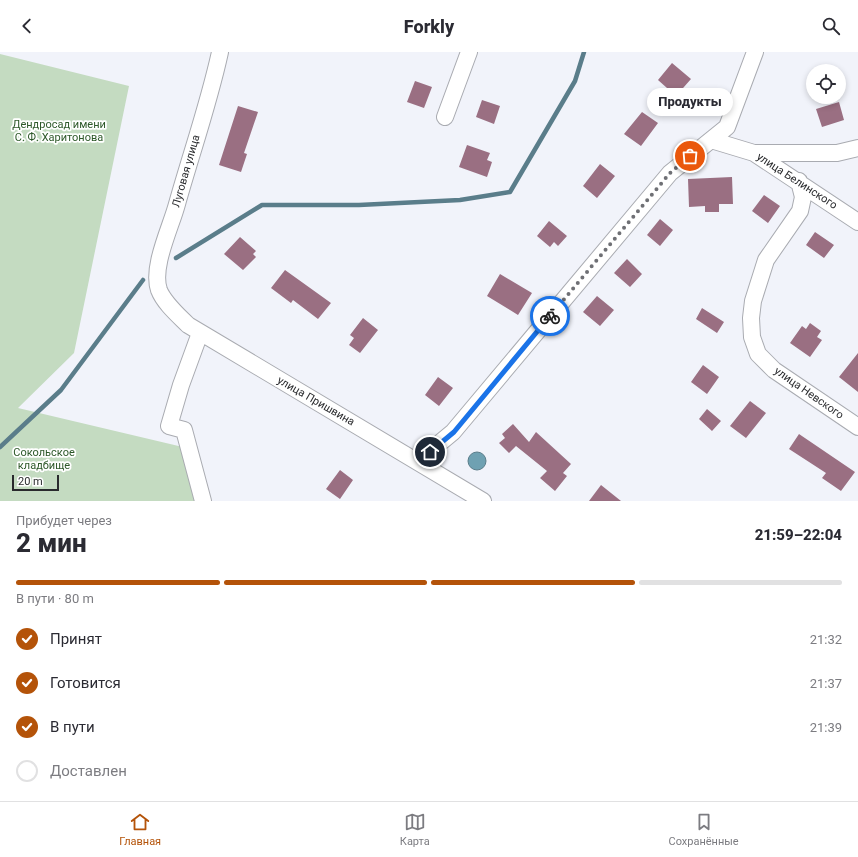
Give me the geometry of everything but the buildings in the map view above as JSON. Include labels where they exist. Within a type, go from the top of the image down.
[{"type":"street","name":"Луговая улица","points":[[159,290],[158,270],[161,252],[176,207],[220,52]]},
{"type":"street","points":[[445,117],[469,52]]},
{"type":"street","points":[[418,461],[454,432],[670,173],[727,127],[755,52]]},
{"type":"street","name":"улица Белинского","points":[[711,140],[754,153],[799,181],[858,222]]},
{"type":"street","points":[[754,153],[837,153],[858,148]]},
{"type":"street","name":"улица Невского","points":[[799,181],[803,197],[800,211],[766,260],[754,300],[751,318],[752,336],[758,354],[774,370],[858,427]]},
{"type":"street","name":"улица Пришвина","points":[[159,290],[173,310],[188,325],[200,333],[484,501]]},
{"type":"street","points":[[200,333],[181,385],[169,426],[184,430],[204,501]]},
{"type":"green space","name":"Дендросад имени С. Ф. Харитонова","points":[[0,54],[129,86],[74,353],[18,408],[187,448],[200,501],[0,501]]},
{"type":"water","points":[[473,452],[481,452],[486,457],[484,468],[481,470],[473,470],[468,465],[468,457]]},
{"type":"waterway","points":[[176,258],[262,205],[359,205],[460,200],[510,192],[575,81],[584,52]]},
{"type":"waterway","points":[[0,447],[61,390],[143,280]]},
{"type":"way so far","points":[[550,316],[670,173],[690,156]]},
{"type":"place","name":"Продукты","points":[[690,156]]},
{"type":"route","points":[[430,452],[454,432],[550,316]]},
{"type":"park label","name":"Сокольское кладбище","points":[[44,458]]}]
